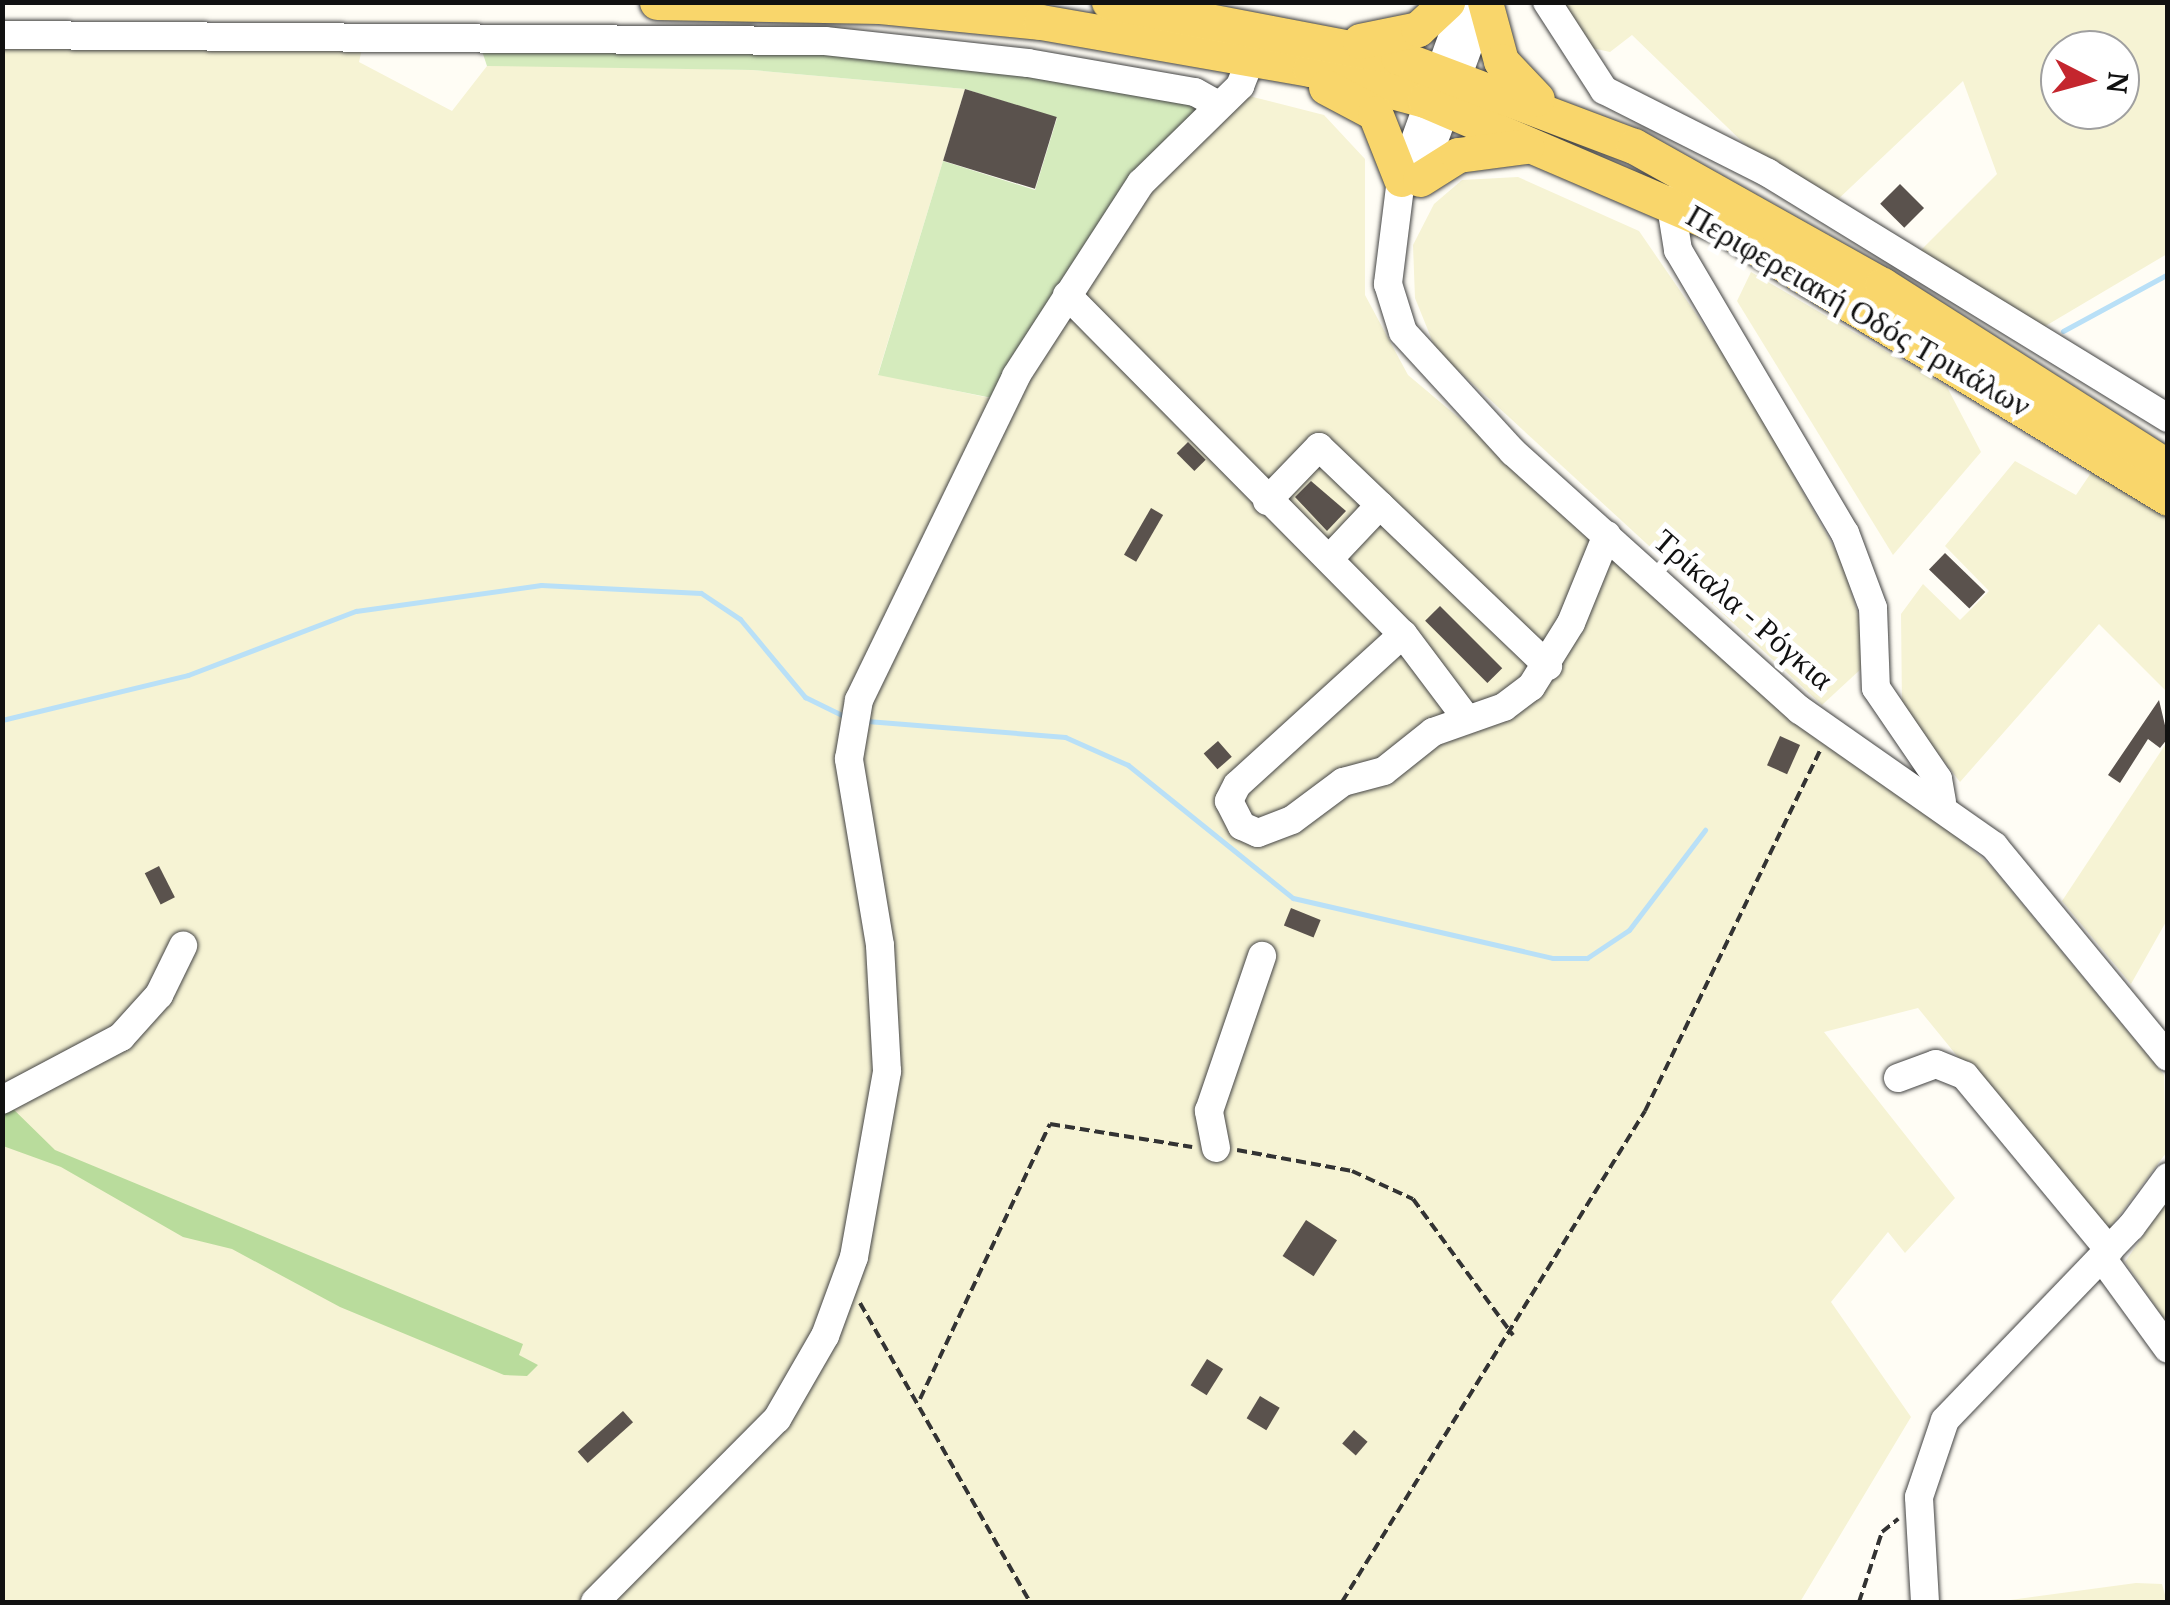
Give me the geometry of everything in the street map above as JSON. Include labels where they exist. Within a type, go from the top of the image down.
[{"type":"main road","name":"Περιφερειακή Οδός Τρικάλων","points":[[657,2],[970,13],[1549,110],[1715,187],[2168,467]]},
{"type":"main road","name":"Περιφερειακή Οδός Τρικάλων","points":[[1109,2],[1342,42],[1444,90],[1533,146],[1670,200],[1866,307],[2168,498]]},
{"type":"main road","points":[[1342,42],[1418,29],[1447,2]]},
{"type":"main road","points":[[1485,2],[1501,62],[1549,110]]},
{"type":"main road","points":[[1259,59],[1375,114],[1411,179],[1473,150],[1533,146]]},
{"type":"street","name":"Τρίκαλα - Ρόγκια","points":[[1444,90],[1465,2]]},
{"type":"street","name":"Τρίκαλα - Ρόγκια","points":[[1485,2],[1444,90],[1396,216],[1388,284],[1403,332],[1443,383],[1608,534],[1830,728],[1942,802],[2013,866],[2168,1057]]},
{"type":"street","points":[[1547,2],[1604,90],[1768,173],[2168,418]]},
{"type":"street","points":[[2,35],[825,41],[1028,63],[1196,92],[1217,104]]},
{"type":"street","points":[[595,1602],[777,1419],[846,1281],[876,1167],[888,1071],[850,734],[859,700],[978,444],[1067,296],[1141,183],[1217,104],[1240,86],[1259,59]]},
{"type":"street","points":[[1670,200],[1678,250],[1845,534],[1873,608],[1876,688],[1938,779],[1942,802]]},
{"type":"street","points":[[1067,296],[1403,634],[1466,718]]},
{"type":"street","points":[[1267,501],[1318,447],[1548,666]]},
{"type":"street","points":[[1329,559],[1380,505]]},
{"type":"street","points":[[1403,634],[1237,785],[1233,814],[1258,834],[1292,820],[1466,718],[1504,707],[1548,666],[1608,534]]},
{"type":"street","points":[[2,1100],[121,1037],[159,995],[183,946]]},
{"type":"street","points":[[1216,1148],[1209,1111],[1262,956]]},
{"type":"street","points":[[1898,1078],[1936,1064],[1965,1076],[2106,1254],[2168,1348]]},
{"type":"street","points":[[1926,1602],[1918,1516],[1928,1456],[1954,1406],[2106,1254],[2168,1177]]},
{"type":"path","points":[[1342,1602],[1513,1336],[1672,1062],[1830,728]]},
{"type":"path","points":[[920,1399],[1050,1124],[1319,1162],[1413,1199],[1513,1336]]},
{"type":"path","points":[[846,1281],[920,1399],[1030,1602]]},
{"type":"path","points":[[1859,1602],[1886,1526],[1918,1516]]},
{"type":"shaded area","points":[[1556,3],[2167,3],[2167,254],[2037,331],[1914,257],[1997,174],[1963,81],[1833,204],[1757,156],[1632,35],[1610,52],[1583,46]]},
{"type":"shaded area","points":[[3,44],[362,49],[359,62],[452,111],[487,66],[502,65],[752,70],[965,89],[878,374],[1008,402],[1135,202],[1241,94],[1324,115],[1365,159],[1365,295],[1408,375],[1990,865],[2164,1075],[2166,1153],[2104,1236],[1918,1008],[1824,1032],[1955,1198],[1905,1253],[1888,1232],[1831,1302],[1911,1417],[1800,1602],[3,1602]]},
{"type":"shaded area","points":[[1518,177],[1639,231],[1738,375],[1842,562],[1859,617],[1862,668],[1822,705],[1436,350],[1415,298],[1413,245],[1434,204],[1462,180]]},
{"type":"shaded area","points":[[1751,272],[1947,387],[1981,452],[1893,555],[1737,301]]},
{"type":"shaded area","points":[[2015,461],[2076,495],[2097,464],[2167,510],[2167,692],[2099,624],[1960,782],[1902,707],[1901,614],[1923,584],[1960,620],[1989,591],[1945,546]]},
{"type":"shaded area","points":[[2167,742],[2167,920],[2131,984],[2062,901]]},
{"type":"shaded area","points":[[2167,1201],[2167,1323],[2125,1262]]},
{"type":"shaded area","points":[[2136,1583],[2162,1584],[2167,1602],[1996,1602]]},
{"type":"green space","points":[[482,51],[867,51],[1183,90],[1200,109],[1110,208],[992,398],[878,375],[943,161],[1035,190],[1057,118],[965,89],[752,70],[487,66]]},
{"type":"green space","points":[[6,1102],[55,1150],[523,1344],[519,1355],[538,1365],[527,1376],[504,1375],[340,1307],[232,1249],[183,1237],[61,1167],[3,1146]]},
{"type":"building","points":[[965,89],[1057,117],[1035,189],[943,161]]},
{"type":"building","points":[[1900,184],[1924,208],[1904,228],[1880,204]]},
{"type":"building","points":[[1188,442],[1206,460],[1194,471],[1177,453]]},
{"type":"building","points":[[1311,481],[1346,511],[1327,531],[1295,497]]},
{"type":"building","points":[[1151,508],[1163,515],[1136,562],[1124,555]]},
{"type":"building","points":[[1945,553],[1985,592],[1969,608],[1929,570]]},
{"type":"building","points":[[1440,606],[1502,668],[1487,683],[1425,621]]},
{"type":"building","points":[[2159,700],[2168,738],[2160,748],[2148,739],[2120,783],[2108,775]]},
{"type":"building","points":[[1780,736],[1800,745],[1787,774],[1767,765]]},
{"type":"building","points":[[1218,741],[1232,757],[1217,769],[1204,753]]},
{"type":"building","points":[[159,866],[175,897],[161,904],[145,873]]},
{"type":"building","points":[[1291,908],[1321,920],[1314,938],[1284,926]]},
{"type":"building","points":[[1306,1220],[1337,1240],[1314,1276],[1283,1256]]},
{"type":"building","points":[[1207,1359],[1223,1369],[1207,1395],[1191,1385]]},
{"type":"building","points":[[1260,1396],[1280,1408],[1266,1430],[1247,1418]]},
{"type":"building","points":[[623,1411],[633,1422],[588,1463],[578,1452]]},
{"type":"building","points":[[1354,1430],[1368,1442],[1356,1455],[1342,1444]]},
{"type":"waterway","points":[[2063,331],[2168,274]]},
{"type":"waterway","points":[[2,720],[188,675],[356,611],[541,585],[701,593],[740,619],[805,697],[846,717]]},
{"type":"waterway","points":[[867,721],[1065,737],[1128,765],[1293,898],[1553,958],[1587,958],[1629,930],[1705,830]]}]
